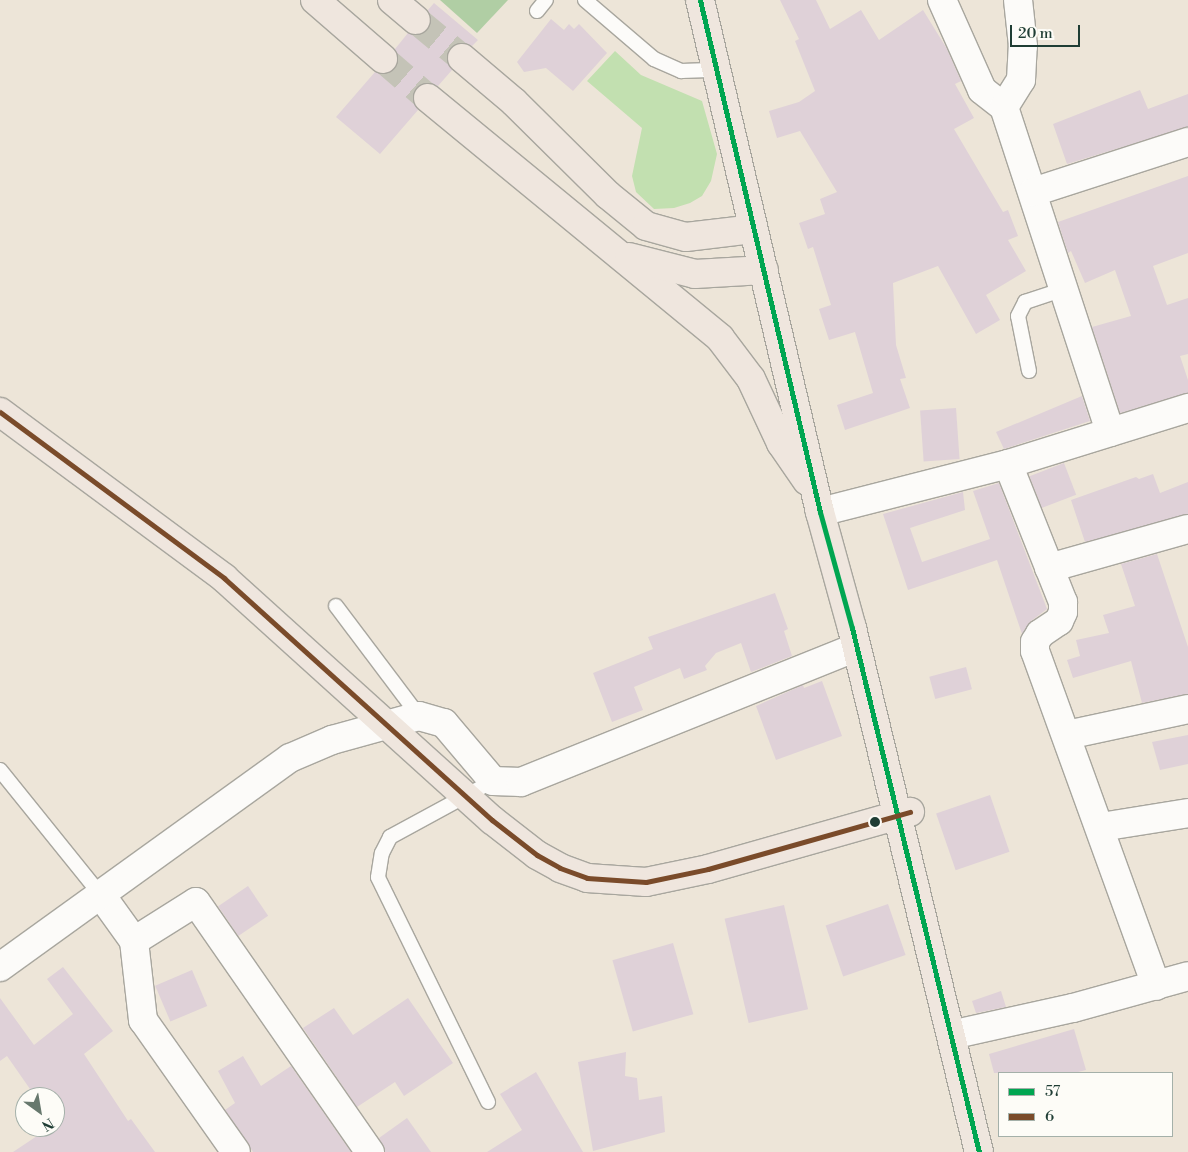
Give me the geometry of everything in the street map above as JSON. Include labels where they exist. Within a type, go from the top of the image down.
[{"type":"main road","points":[[315,0],[383,59]]},
{"type":"main road","points":[[392,0],[416,20]]},
{"type":"main road","points":[[700,0],[818,504],[856,647],[979,1152]]},
{"type":"main road","points":[[462,58],[514,102],[608,195],[646,226],[686,237],[753,229]]},
{"type":"main road","points":[[428,98],[620,255],[732,352],[751,379],[781,443],[818,504]]},
{"type":"main road","points":[[620,255],[695,274],[764,270]]},
{"type":"main road","points":[[0,412],[224,578],[384,726],[513,838],[560,868],[587,878],[646,882],[678,876],[910,812]]},
{"type":"street","points":[[942,0],[982,90],[1004,107],[1110,432]]},
{"type":"street","points":[[1004,107],[1021,80],[1023,46],[1018,0]]},
{"type":"street","points":[[1033,192],[1188,142]]},
{"type":"street","points":[[818,504],[1008,464],[1188,408]]},
{"type":"street","points":[[1008,464],[1049,568],[1063,612],[1059,621],[1040,634],[1035,642],[1035,651],[1101,827],[1156,986]]},
{"type":"street","points":[[1049,568],[1188,529]]},
{"type":"street","points":[[0,967],[290,758],[332,740],[419,716],[444,723],[493,781],[521,782],[856,647]]},
{"type":"street","points":[[1067,735],[1188,709]]},
{"type":"street","points":[[1101,827],[1188,813]]},
{"type":"street","points":[[100,895],[134,941],[142,1020],[236,1152]]},
{"type":"street","points":[[134,941],[196,902],[370,1152]]},
{"type":"street","points":[[951,1035],[1156,986],[1188,976]]},
{"type":"lane","points":[[537,11],[546,0]]},
{"type":"lane","points":[[585,0],[654,59],[681,71],[717,70]]},
{"type":"lane","points":[[1030,371],[1018,316],[1024,302],[1064,289]]},
{"type":"lane","points":[[336,606],[419,716]]},
{"type":"lane","points":[[0,770],[100,895]]},
{"type":"lane","points":[[488,1102],[378,877],[382,853],[390,837],[493,781]]},
{"type":"green space","points":[[440,0],[508,0],[477,33]]},
{"type":"green space","points":[[615,51],[641,75],[702,101],[717,154],[711,181],[702,196],[690,203],[674,208],[654,209],[636,192],[632,176],[642,128],[587,81]]},
{"type":"building","points":[[780,0],[816,0],[830,29],[861,10],[879,40],[923,10],[947,49],[961,81],[955,84],[974,118],[954,129],[1003,212],[1008,210],[1018,236],[1008,240],[1026,271],[986,295],[1000,320],[976,334],[938,266],[893,283],[896,345],[906,378],[900,379],[910,408],[845,430],[837,405],[873,393],[855,332],[829,340],[819,309],[831,305],[813,247],[808,249],[799,223],[825,214],[820,199],[837,192],[800,131],[777,138],[769,111],[799,102],[815,91],[795,41],[799,39]]},
{"type":"building","points":[[434,3],[478,40],[472,46],[464,43],[450,48],[447,56],[452,70],[438,86],[430,83],[416,88],[413,96],[418,110],[380,154],[336,117],[375,72],[388,74],[395,69],[398,61],[395,49],[408,33],[421,35],[428,30],[431,22],[428,10]]},
{"type":"building","points":[[551,19],[564,30],[569,24],[574,29],[579,24],[607,53],[573,91],[546,68],[524,72],[517,62]]},
{"type":"building","points":[[1140,90],[1148,109],[1188,94],[1188,127],[1067,164],[1053,124]]},
{"type":"building","points":[[1188,176],[1188,253],[1153,266],[1167,305],[1188,298],[1188,354],[1180,356],[1188,380],[1188,393],[1120,413],[1092,327],[1131,316],[1115,270],[1085,283],[1071,251],[1068,253],[1058,222]]},
{"type":"building","points":[[1082,396],[1090,421],[1004,449],[996,432]]},
{"type":"building","points":[[956,408],[960,459],[924,461],[920,411]]},
{"type":"building","points":[[1064,463],[1076,495],[1042,508],[1029,476]]},
{"type":"building","points":[[1153,474],[1160,493],[1188,482],[1188,514],[1085,542],[1071,500],[1136,477],[1139,479]]},
{"type":"building","points":[[999,483],[1047,609],[1031,621],[1022,634],[997,560],[908,590],[883,514],[963,492],[965,510],[910,528],[922,562],[990,539],[973,491]]},
{"type":"building","points":[[1157,554],[1188,647],[1188,694],[1142,703],[1131,661],[1073,678],[1067,660],[1080,656],[1076,640],[1109,633],[1103,615],[1135,606],[1121,564]]},
{"type":"building","points":[[775,593],[788,629],[784,631],[792,656],[751,672],[741,643],[716,653],[705,666],[707,670],[684,679],[680,668],[634,687],[643,710],[612,722],[593,673],[653,649],[648,637]]},
{"type":"building","points":[[966,667],[972,689],[935,699],[929,677]]},
{"type":"building","points":[[822,681],[842,736],[776,760],[756,706],[803,685],[804,688]]},
{"type":"building","points":[[1188,735],[1188,764],[1160,770],[1152,742]]},
{"type":"building","points":[[990,795],[1010,852],[956,870],[936,814]]},
{"type":"building","points":[[248,886],[268,916],[238,936],[218,906]]},
{"type":"building","points":[[888,904],[906,955],[843,977],[826,925]]},
{"type":"building","points":[[784,905],[808,1009],[749,1023],[725,919]]},
{"type":"building","points":[[673,943],[693,1014],[633,1031],[612,960]]},
{"type":"building","points":[[63,967],[113,1031],[84,1054],[128,1121],[131,1119],[155,1152],[13,1152],[36,1137],[65,1137],[65,1087],[29,1087],[7,1056],[0,1061],[0,998],[34,1045],[73,1014],[47,979]]},
{"type":"building","points":[[192,970],[207,1006],[170,1022],[155,986]]},
{"type":"building","points":[[1001,991],[1006,1007],[976,1013],[972,1001]]},
{"type":"building","points":[[408,998],[453,1063],[404,1096],[395,1082],[357,1107],[303,1028],[334,1008],[353,1035]]},
{"type":"building","points":[[1074,1029],[1086,1070],[1078,1072],[994,1073],[989,1054]]},
{"type":"building","points":[[626,1052],[625,1076],[637,1078],[639,1100],[662,1096],[665,1132],[593,1151],[578,1062]]},
{"type":"building","points":[[243,1056],[261,1086],[291,1066],[351,1152],[253,1152],[225,1110],[235,1103],[218,1071]]},
{"type":"building","points":[[536,1072],[583,1152],[487,1152],[522,1130],[500,1094]]},
{"type":"building","points":[[407,1118],[431,1152],[385,1152],[379,1138]]},
{"type":"tunnel","points":[[416,20],[462,58]]},
{"type":"tunnel","points":[[383,59],[428,98]]},
{"type":"transit line","name":"57","points":[[700,0],[820,512],[852,628],[979,1152]]},
{"type":"transit line","name":"6","points":[[0,412],[224,578],[492,820],[537,855],[560,868],[587,878],[646,882],[708,869],[910,812]]}]
